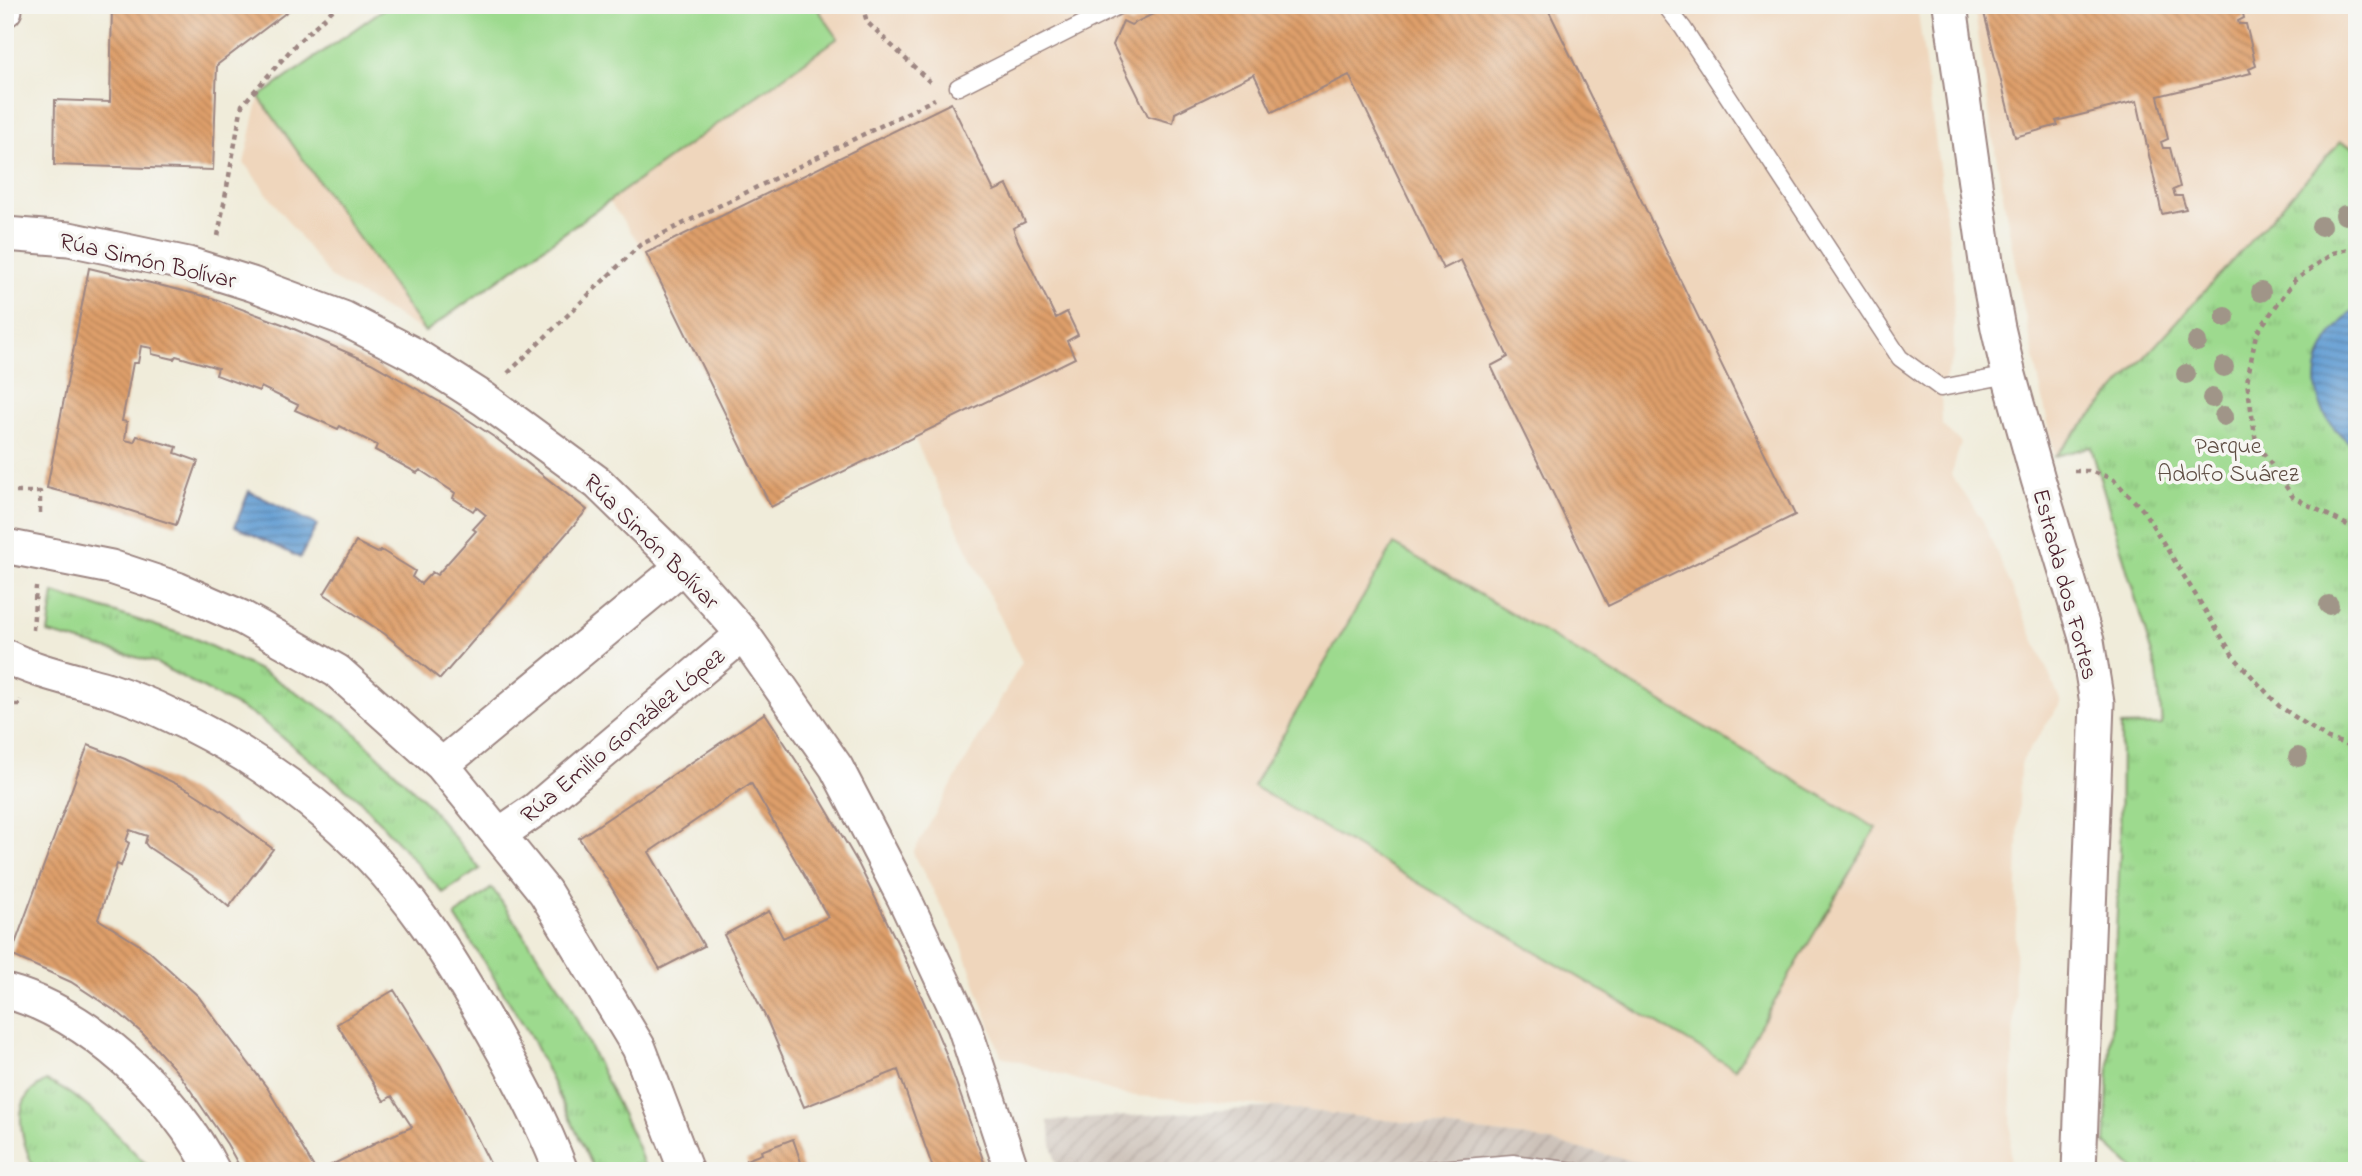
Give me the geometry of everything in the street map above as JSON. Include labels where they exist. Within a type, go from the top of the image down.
[{"type":"street","name":"Estrada dos Fortes","points":[[1950,5],[1987,269],[2009,375],[2087,641],[2097,703],[2079,1171]]},
{"type":"street","name":"Rúa Simón Bolívar","points":[[5,234],[69,239],[125,249],[252,284],[342,318],[414,354],[484,399],[598,483],[683,566],[743,634],[836,767],[904,898],[964,1026],[1012,1171]]},
{"type":"street","name":"Rúa Emilio González López","points":[[5,550],[10,547],[39,551],[111,567],[177,589],[243,618],[337,671],[442,765],[545,892],[639,1048],[687,1171]]},
{"type":"street","points":[[442,765],[683,566]]},
{"type":"street","name":"Rúa Emilio González López","points":[[500,834],[535,810],[743,634]]},
{"type":"street","points":[[19,649],[27,667],[107,690],[170,715],[236,749],[295,789],[340,828],[387,874],[423,919],[452,963],[512,1068],[561,1171]]},
{"type":"street","points":[[9,989],[79,1024],[121,1056],[161,1094],[213,1171]]},
{"type":"lane","points":[[958,87],[1120,5]]},
{"type":"lane","points":[[1665,5],[1683,28],[1900,358],[1941,388],[2009,375]]},
{"type":"lane","points":[[1416,1171],[1513,1163],[1574,1171]]},
{"type":"path","points":[[212,272],[242,105],[296,44],[338,5]]},
{"type":"path","points":[[862,5],[867,22],[943,95]]},
{"type":"path","points":[[503,378],[640,245],[958,87]]},
{"type":"path","points":[[2357,247],[2333,253],[2294,281],[2256,334],[2247,382],[2256,442],[2293,497],[2357,530]]},
{"type":"path","points":[[2038,479],[2059,472],[2088,471],[2112,478],[2143,510],[2234,657],[2279,706],[2328,738],[2357,747]]},
{"type":"path","points":[[16,492],[40,492],[39,528]]},
{"type":"path","points":[[19,649],[37,575]]},
{"type":"shaded area","points":[[389,5],[1917,5],[1953,270],[1954,356],[1941,388],[1942,425],[1961,443],[1951,475],[1983,521],[2061,702],[2020,764],[2010,1171],[1678,1171],[1528,1137],[1277,1107],[1125,1095],[1001,1056],[961,943],[913,853],[1022,662],[914,438],[771,507],[646,253],[609,201],[425,332],[331,278],[244,163],[259,97]]},
{"type":"shaded area","points":[[1974,5],[2357,5],[2357,148],[2340,143],[2055,456],[2020,291],[1992,133]]},
{"type":"shaded area","points":[[1277,1107],[1528,1137],[1678,1171],[1057,1171],[1048,1121]]},
{"type":"green space","points":[[389,5],[815,5],[838,38],[425,332],[259,97]]},
{"type":"green space","name":"Parque Adolfo Suárez","points":[[2340,142],[2357,148],[2357,1171],[2136,1171],[2105,1143],[2120,853],[2121,726],[2162,725],[2157,672],[2091,447],[2055,456]]},
{"type":"green space","points":[[1394,544],[1876,828],[1735,1069],[1253,786]]},
{"type":"green space","points":[[54,593],[194,638],[265,673],[344,722],[425,801],[480,869],[443,893],[361,801],[257,717],[154,662],[48,633]]},
{"type":"green space","points":[[492,888],[564,993],[637,1145],[646,1171],[595,1171],[530,1035],[455,916]]},
{"type":"green space","points":[[46,1081],[88,1107],[149,1167],[148,1171],[35,1170],[24,1143],[21,1112],[30,1093]]},
{"type":"water","points":[[2357,308],[2357,448],[2339,433],[2326,416],[2318,398],[2316,379],[2319,360],[2327,341]]},
{"type":"water","points":[[249,491],[317,525],[300,558],[235,526]]},
{"type":"building","points":[[112,5],[296,5],[217,65],[213,170],[54,165],[55,100],[110,102]]},
{"type":"building","points":[[942,5],[961,5],[959,12]]},
{"type":"building","points":[[1171,5],[1546,5],[1795,515],[1608,606],[1491,366],[1508,357],[1461,260],[1443,269],[1349,75],[1272,112],[1254,74],[1175,113],[1173,123],[1148,116],[1113,45],[1123,21],[1131,25]]},
{"type":"building","points":[[1982,5],[2241,5],[2244,18],[2238,21],[2239,24],[2246,24],[2256,66],[2249,69],[2251,73],[2158,96],[2168,139],[2161,142],[2163,148],[2170,148],[2180,187],[2173,190],[2175,196],[2182,196],[2186,209],[2162,214],[2137,101],[2056,121],[2058,125],[2015,137]]},
{"type":"building","points":[[951,103],[994,191],[1007,185],[1025,222],[1013,228],[1056,318],[1067,312],[1078,335],[1067,341],[1075,358],[771,507],[646,253]]},
{"type":"building","points":[[89,268],[212,298],[285,325],[371,363],[452,409],[497,439],[587,510],[440,679],[385,634],[324,594],[356,542],[378,553],[381,550],[415,571],[412,577],[421,584],[432,572],[437,575],[476,531],[473,529],[486,515],[476,507],[473,511],[453,498],[455,493],[420,470],[417,473],[375,450],[377,445],[340,426],[338,429],[295,410],[298,405],[261,387],[259,391],[216,375],[218,368],[176,356],[174,359],[152,354],[152,348],[141,346],[138,363],[133,363],[122,421],[127,422],[125,440],[134,442],[137,436],[177,447],[175,453],[198,461],[176,525],[47,488]]},
{"type":"building","points":[[765,713],[814,788],[858,863],[904,956],[945,1051],[987,1171],[934,1171],[898,1070],[804,1107],[767,1020],[724,935],[769,911],[783,938],[828,917],[751,783],[649,852],[704,946],[660,969],[579,838]]},
{"type":"building","points":[[88,745],[125,759],[189,790],[273,849],[229,907],[196,879],[148,847],[145,843],[147,836],[130,830],[126,841],[129,843],[121,866],[117,864],[98,919],[149,951],[198,996],[268,1089],[316,1171],[242,1171],[180,1075],[143,1034],[120,1014],[71,982],[11,955]]},
{"type":"building","points":[[394,990],[441,1066],[492,1167],[485,1171],[319,1171],[412,1127],[392,1096],[384,1101],[337,1024]]},
{"type":"building","points":[[793,1139],[804,1171],[750,1171],[746,1160]]}]
